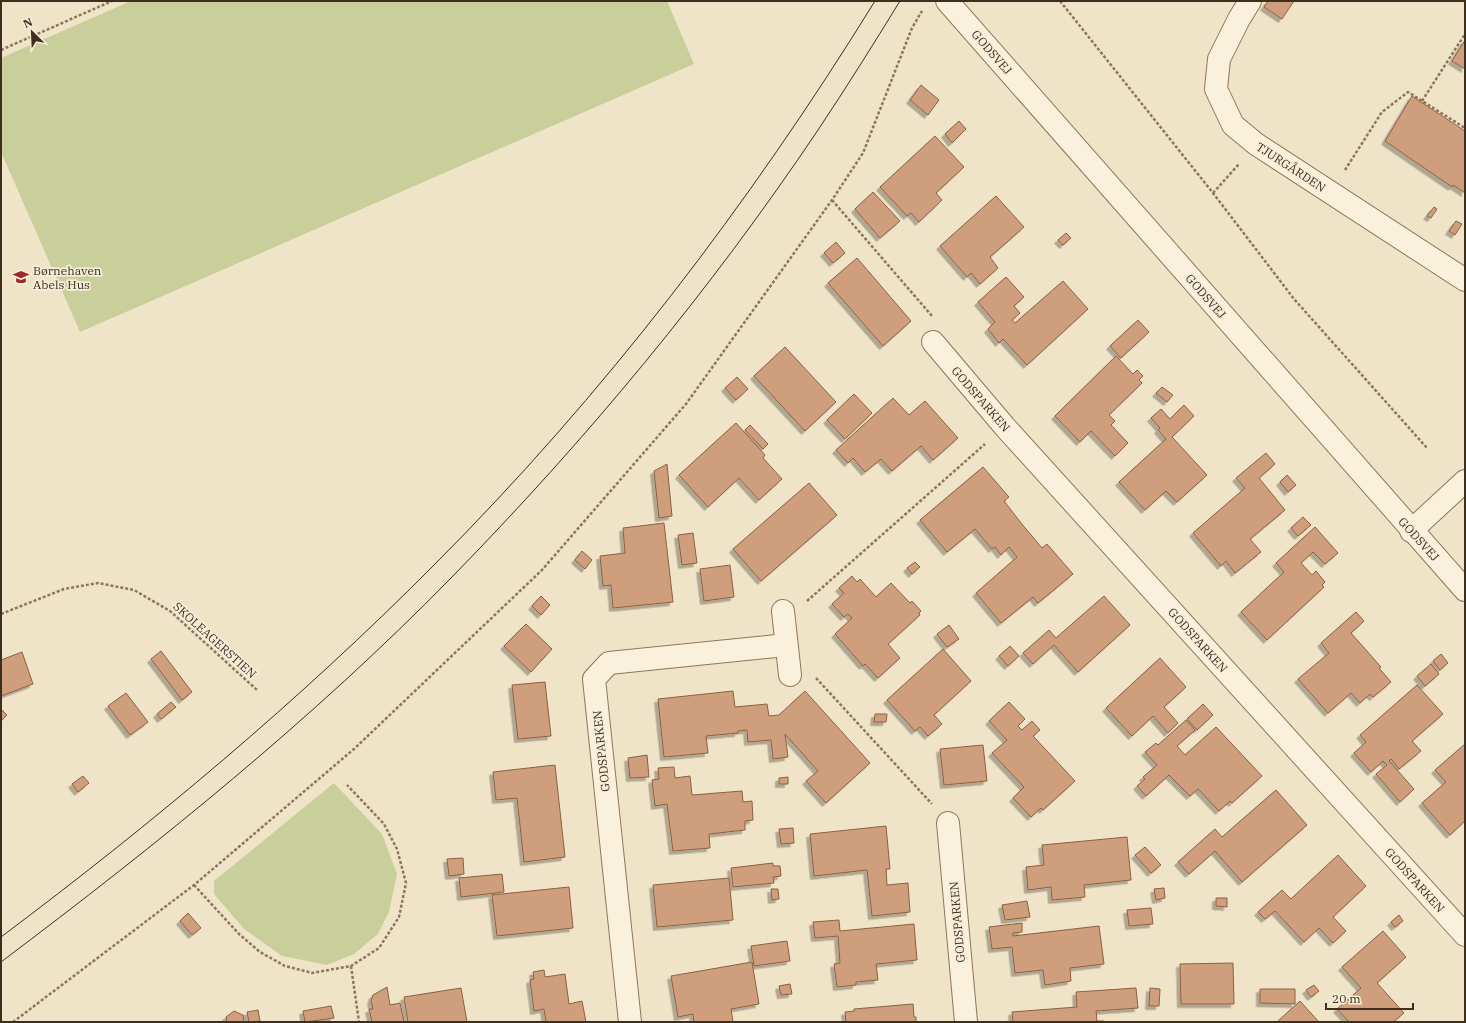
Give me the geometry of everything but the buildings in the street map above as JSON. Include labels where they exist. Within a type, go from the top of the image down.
[{"type":"street","name":"GODSVEJ","points":[[947,1],[1411,531],[1465,590]]},
{"type":"street","name":"TJURGÅRDEN","points":[[1250,1],[1239,19],[1219,59],[1216,89],[1234,125],[1256,144],[1465,280]]},
{"type":"street","name":"GODSPARKEN","points":[[933,342],[1005,427],[1465,935]]},
{"type":"street","points":[[1411,531],[1465,481]]},
{"type":"street","points":[[783,611],[790,675]]},
{"type":"street","name":"GODSPARKEN","points":[[630,1022],[594,679],[608,663],[786,645]]},
{"type":"street","name":"GODSPARKEN","points":[[948,822],[966,1022]]},
{"type":"path","points":[[1,50],[112,1]]},
{"type":"path","points":[[1060,1],[1213,193],[1294,299],[1427,448]]},
{"type":"path","points":[[13,1022],[194,885],[354,750],[542,570],[686,404],[832,200],[863,153],[912,28],[924,8]]},
{"type":"path","points":[[1422,101],[1465,34]]},
{"type":"path","points":[[1331,193],[1382,112],[1408,92],[1465,128]]},
{"type":"path","points":[[1213,193],[1256,144]]},
{"type":"path","points":[[832,200],[938,322],[933,342]]},
{"type":"path","points":[[783,611],[808,600],[1005,427]]},
{"type":"path","name":"SKOLEAGERSTIEN","points":[[1,614],[64,589],[98,583],[134,590],[170,611],[257,690]]},
{"type":"path","points":[[786,645],[948,822]]},
{"type":"path","points":[[194,885],[239,934],[260,952],[285,966],[312,973],[351,966],[379,948],[399,917],[406,883],[397,849],[384,824],[347,785]]},
{"type":"path","points":[[351,966],[359,1022]]},
{"type":"green space","points":[[131,1],[667,1],[694,64],[80,332],[1,152],[1,58]]},
{"type":"green space","points":[[334,783],[382,834],[397,874],[389,912],[378,934],[354,954],[327,965],[282,956],[244,929],[214,894],[214,881]]},
{"type":"tram line","points":[[1,937],[114,850],[278,713],[382,616],[496,501],[556,435],[614,366],[725,225],[827,77],[875,1]]},
{"type":"tram line","points":[[1,962],[119,872],[290,730],[399,630],[501,526],[645,363],[734,249],[818,130],[900,1]]},
{"type":"place","name":"Børnehaven Abels Hus","points":[[21,277]]}]
